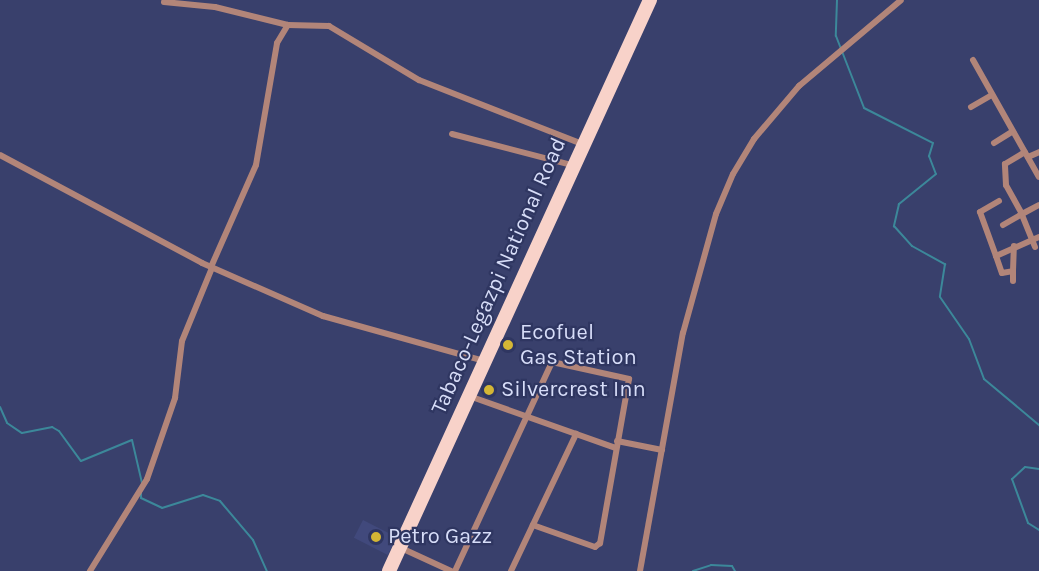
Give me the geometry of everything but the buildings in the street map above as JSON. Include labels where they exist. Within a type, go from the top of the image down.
[{"type":"main road","name":"Tabaco-Legazpi National Road","points":[[389,571],[572,165],[650,0]]},
{"type":"street","points":[[640,571],[692,295],[729,184],[776,111],[837,52],[900,0]]},
{"type":"street","points":[[164,2],[215,7],[288,25],[333,28],[419,80],[582,144]]},
{"type":"street","points":[[90,571],[147,479],[175,398],[182,341],[256,165],[278,43],[288,25]]},
{"type":"street","points":[[973,60],[1039,177]]},
{"type":"street","points":[[971,107],[992,95]]},
{"type":"street","points":[[994,143],[1013,131]]},
{"type":"street","points":[[452,134],[572,165]]},
{"type":"street","points":[[1035,247],[1036,237],[1006,184],[1005,164],[1039,152]]},
{"type":"street","points":[[0,155],[212,267],[372,333],[484,361]]},
{"type":"street","points":[[971,217],[999,201]]},
{"type":"street","points":[[1003,225],[1039,205]]},
{"type":"street","points":[[980,212],[1002,273]]},
{"type":"street","points":[[996,256],[1036,237]]},
{"type":"street","points":[[1012,281],[1014,246]]},
{"type":"street","points":[[992,276],[1013,271]]},
{"type":"street","points":[[400,548],[453,571],[552,362],[629,379],[600,543],[595,547],[533,525]]},
{"type":"street","points":[[469,396],[576,434],[616,444],[662,450]]},
{"type":"street","points":[[511,571],[576,434]]},
{"type":"shaded area","points":[[363,520],[397,537],[388,555],[354,538]]},
{"type":"waterway","points":[[837,0],[836,36],[864,108],[933,143],[929,156],[936,174],[899,204],[894,226],[912,246],[945,264],[940,297],[969,339],[984,379],[1039,425]]},
{"type":"waterway","points":[[0,407],[7,423],[22,433],[52,427],[59,431],[81,461],[132,440],[142,483]]},
{"type":"waterway","points":[[1039,469],[1025,467],[1012,479],[1028,523],[1039,530]]},
{"type":"waterway","points":[[141,491],[141,498],[162,508],[203,495],[220,501],[253,540],[267,571]]},
{"type":"waterway","points":[[693,571],[711,565],[732,566],[735,571]]},
{"type":"place","name":"Ecofuel Gas Station","points":[[508,345]]},
{"type":"place","name":"Silvercrest Inn","points":[[489,390]]},
{"type":"place","name":"Petro Gazz","points":[[376,537]]}]
